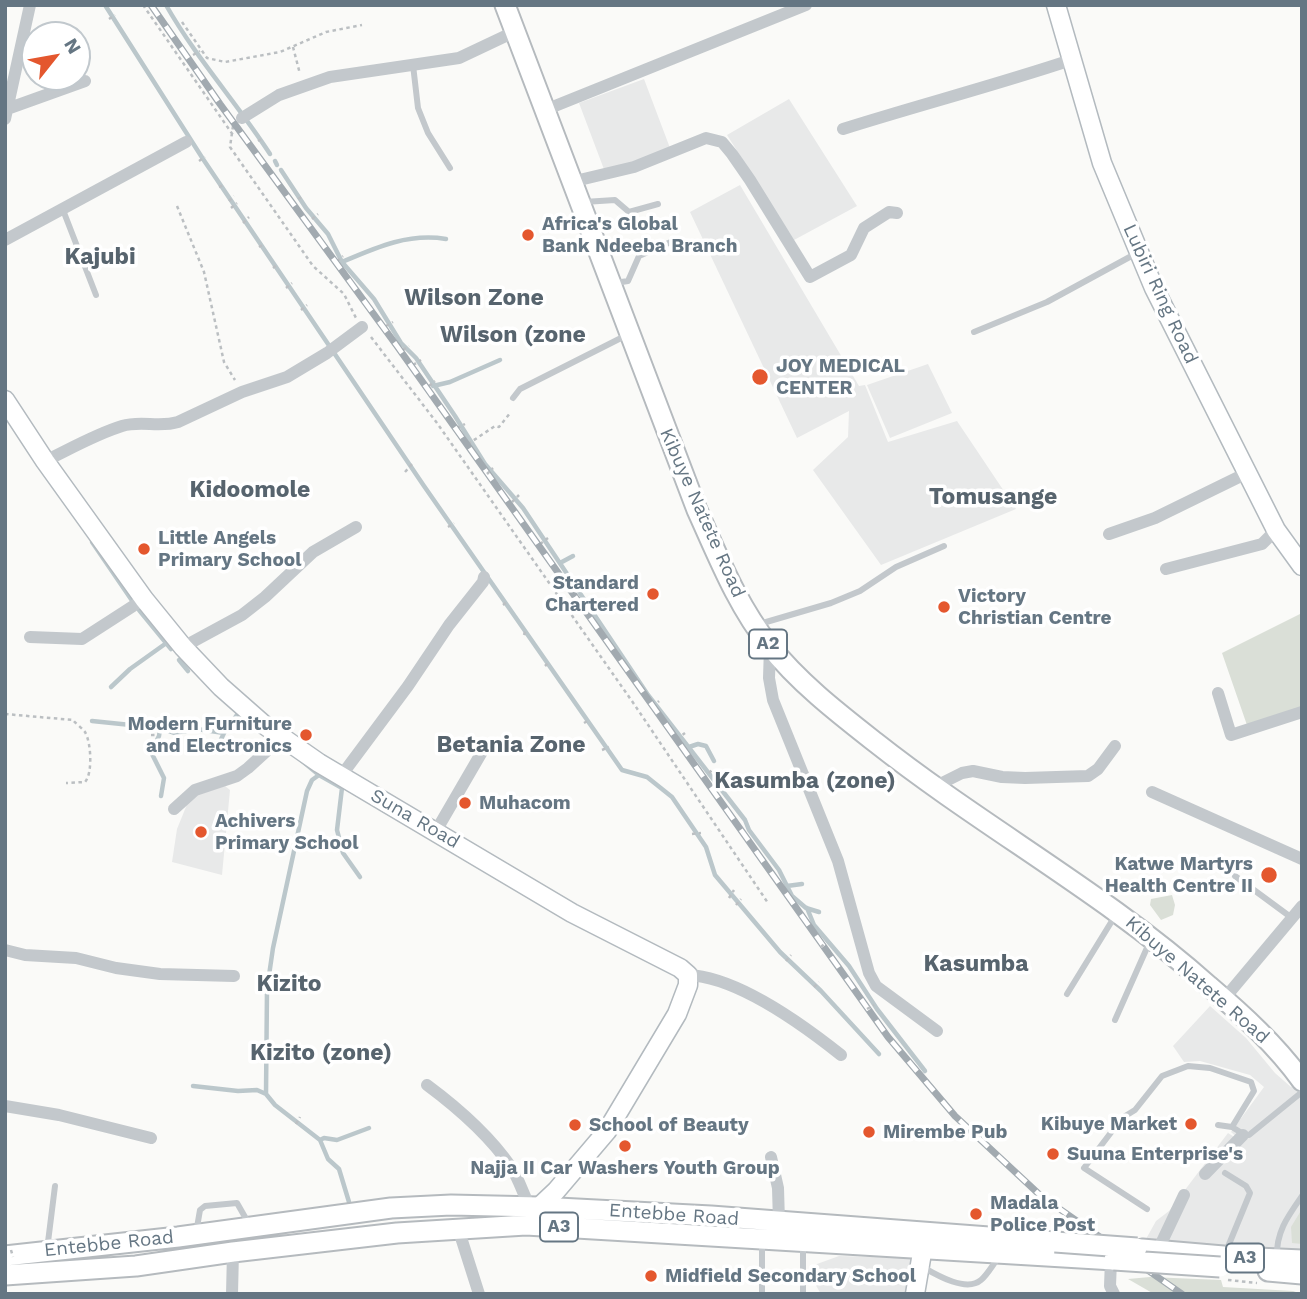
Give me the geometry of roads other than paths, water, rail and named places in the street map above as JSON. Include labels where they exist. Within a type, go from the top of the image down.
[{"type":"main road","name":"Kibuye Natete Road","points":[[505,5],[697,510],[734,590],[770,646],[844,718],[934,787],[1152,936],[1270,1043],[1302,1081]]},
{"type":"main road","name":"Entebbe Road","points":[[9,1260],[46,1251],[196,1235],[391,1208],[450,1205],[534,1207],[779,1222],[1150,1249],[1302,1274]]},
{"type":"main road","name":"Entebbe Road","points":[[9,1260],[136,1266],[233,1251],[458,1228],[526,1225],[803,1242],[922,1256],[1002,1253],[1113,1260],[1222,1262],[1302,1259]]},
{"type":"street","points":[[6,114],[30,5]]},
{"type":"street","points":[[545,110],[806,5]]},
{"type":"street","name":"Lubiri Ring Road","points":[[1056,5],[1102,163],[1154,288],[1276,530],[1302,566]]},
{"type":"street","points":[[246,116],[279,95],[330,77],[459,58],[514,32]]},
{"type":"street","points":[[843,129],[916,106],[989,88],[1071,60]]},
{"type":"street","points":[[6,114],[61,91]]},
{"type":"street","points":[[572,182],[634,167],[706,138],[722,142],[750,180],[810,277],[851,255],[864,228],[889,212],[897,213]]},
{"type":"street","points":[[5,240],[186,142]]},
{"type":"street","points":[[45,461],[123,426],[169,425],[242,392],[287,377],[362,327]]},
{"type":"street","name":"Suna Road","points":[[5,400],[45,461],[144,598],[183,647],[220,687],[282,737],[341,776],[572,913],[680,968],[688,975]]},
{"type":"street","points":[[1109,534],[1155,518],[1247,473]]},
{"type":"street","points":[[183,647],[243,615],[313,552],[356,527]]},
{"type":"street","points":[[1166,569],[1262,544],[1276,530]]},
{"type":"street","points":[[341,776],[483,582],[484,577]]},
{"type":"street","points":[[30,637],[82,639],[144,598]]},
{"type":"street","points":[[770,646],[769,678],[773,700],[838,861],[869,974],[885,994],[937,1031]]},
{"type":"street","points":[[1218,693],[1231,735],[1302,712]]},
{"type":"street","points":[[174,809],[195,790],[237,776],[282,737]]},
{"type":"street","points":[[436,831],[486,745]]},
{"type":"street","points":[[934,787],[962,773],[974,771],[1002,777],[1088,776],[1098,769],[1115,746]]},
{"type":"street","points":[[1152,792],[1302,859]]},
{"type":"street","points":[[1224,999],[1302,906]]},
{"type":"street","points":[[5,950],[76,958],[116,968],[160,974],[234,976]]},
{"type":"street","points":[[427,1085],[459,1110],[502,1155],[534,1207],[556,1191],[607,1131],[677,1014],[688,985],[688,975],[710,977],[746,993],[808,1030],[841,1055]]},
{"type":"street","points":[[5,1106],[60,1115],[151,1138]]},
{"type":"street","points":[[1205,1174],[1243,1135]]},
{"type":"street","points":[[771,1157],[778,1188],[779,1222]]},
{"type":"street","points":[[1150,1249],[1184,1195]]},
{"type":"street","points":[[458,1228],[479,1294]]},
{"type":"street","points":[[232,1294],[233,1251]]},
{"type":"street","points":[[915,1294],[922,1256]]},
{"type":"street","points":[[1113,1260],[1110,1286],[1114,1294]]},
{"type":"lane","points":[[413,65],[418,108],[428,133],[450,168]]},
{"type":"lane","points":[[579,202],[615,200],[629,212],[658,204]]},
{"type":"lane","points":[[62,208],[96,295]]},
{"type":"lane","points":[[610,284],[628,281],[639,256],[673,241]]},
{"type":"lane","points":[[974,332],[1047,302],[1139,252]]},
{"type":"lane","points":[[513,398],[520,388],[628,334]]},
{"type":"lane","points":[[756,625],[831,603],[860,590],[895,567],[944,546]]},
{"type":"lane","points":[[1235,876],[1292,918]]},
{"type":"lane","points":[[1067,994],[1118,911]]},
{"type":"lane","points":[[1115,1020],[1152,936]]},
{"type":"lane","points":[[1147,1209],[1084,1168],[1122,1118],[1135,1110],[1162,1076],[1188,1066],[1210,1068],[1251,1082],[1254,1091],[1232,1127]]},
{"type":"lane","points":[[1218,1125],[1232,1127],[1243,1135],[1253,1133],[1302,1092]]},
{"type":"lane","points":[[1222,1262],[1250,1193],[1246,1186],[1225,1173]]},
{"type":"lane","points":[[46,1251],[55,1186]]},
{"type":"lane","points":[[1277,1259],[1276,1242],[1281,1228],[1302,1196]]},
{"type":"lane","points":[[196,1235],[196,1222],[200,1210],[205,1206],[237,1203],[247,1217],[250,1227]]},
{"type":"lane","points":[[762,1239],[762,1294]]},
{"type":"lane","points":[[803,1242],[803,1294]]},
{"type":"lane","points":[[922,1256],[950,1281],[973,1284],[981,1280],[1002,1253]]},
{"type":"waterway","points":[[105,5],[203,159],[424,486],[622,770],[647,777],[672,797],[706,847],[715,875],[780,952],[821,991],[879,1054]]},
{"type":"waterway","points":[[166,5],[270,154]]},
{"type":"waterway","points":[[275,161],[277,165]]},
{"type":"waterway","points":[[281,170],[306,208],[328,234],[342,262],[374,299],[401,343],[416,358],[485,464],[523,508],[648,695],[745,820],[749,830],[779,870],[792,896],[806,908],[819,912]]},
{"type":"waterway","points":[[342,262],[406,240],[446,239]]},
{"type":"waterway","points":[[433,386],[450,382],[500,360]]},
{"type":"waterway","points":[[92,542],[133,602]]},
{"type":"waterway","points":[[560,563],[573,556]]},
{"type":"waterway","points":[[139,610],[171,649]]},
{"type":"waterway","points":[[111,687],[130,669],[165,644]]},
{"type":"waterway","points":[[179,660],[188,671]]},
{"type":"waterway","points":[[217,748],[239,712]]},
{"type":"waterway","points":[[92,721],[160,728],[174,733],[197,729],[224,733]]},
{"type":"waterway","points":[[160,729],[151,752],[164,778],[161,796]]},
{"type":"waterway","points":[[689,747],[698,744],[706,746],[714,761]]},
{"type":"waterway","points":[[301,760],[319,775],[342,788],[337,830],[343,853],[360,877]]},
{"type":"waterway","points":[[266,1094],[267,989],[273,948],[307,791],[312,780],[319,775]]},
{"type":"waterway","points":[[787,886],[802,884]]},
{"type":"waterway","points":[[807,908],[814,925],[849,966],[877,1009],[925,1071]]},
{"type":"waterway","points":[[193,1086],[238,1091],[257,1090],[266,1094],[275,1105],[320,1140],[328,1159],[339,1169],[349,1202]]},
{"type":"waterway","points":[[320,1140],[337,1140],[369,1128]]},
{"type":"railway","points":[[151,5],[888,1037],[955,1116],[1041,1196],[1182,1294]]},
{"type":"place","name":"Africa's Global Bank Ndeeba Branch","points":[[528,235]]},
{"type":"place","name":"JOY MEDICAL CENTER","points":[[760,377]]},
{"type":"place","name":"Little Angels Primary School","points":[[144,549]]},
{"type":"place","name":"Standard Chartered","points":[[653,594]]},
{"type":"place","name":"Victory Christian Centre","points":[[944,607]]},
{"type":"place","name":"Modern Furniture and Electronics","points":[[306,735]]},
{"type":"place","name":"Muhacom","points":[[465,803]]},
{"type":"place","name":"Achivers Primary School","points":[[201,832]]},
{"type":"place","name":"Katwe Martyrs Health Centre II","points":[[1269,875]]},
{"type":"place","name":"Kibuye Market","points":[[1191,1124]]},
{"type":"place","name":"School of Beauty","points":[[575,1125]]},
{"type":"place","name":"Mirembe Pub","points":[[869,1132]]},
{"type":"place","name":"Najja II Car Washers Youth Group","points":[[625,1146]]},
{"type":"place","name":"Suuna Enterprise's","points":[[1053,1154]]},
{"type":"place","name":"Madala Police Post","points":[[976,1214]]},
{"type":"place","name":"Midfield Secondary School","points":[[651,1276]]},
{"type":"district","name":"Kajubi","points":[[100,257]]},
{"type":"district","name":"Wilson Zone","points":[[474,298]]},
{"type":"district","name":"Wilson (zone","points":[[513,335]]},
{"type":"district","name":"Kidoomole","points":[[250,490]]},
{"type":"district","name":"Tomusange","points":[[993,497]]},
{"type":"district","name":"Betania Zone","points":[[511,745]]},
{"type":"district","name":"Kasumba (zone)","points":[[805,781]]},
{"type":"district","name":"Kasumba","points":[[976,964]]},
{"type":"district","name":"Kizito","points":[[289,984]]},
{"type":"district","name":"Kizito (zone)","points":[[321,1053]]}]
